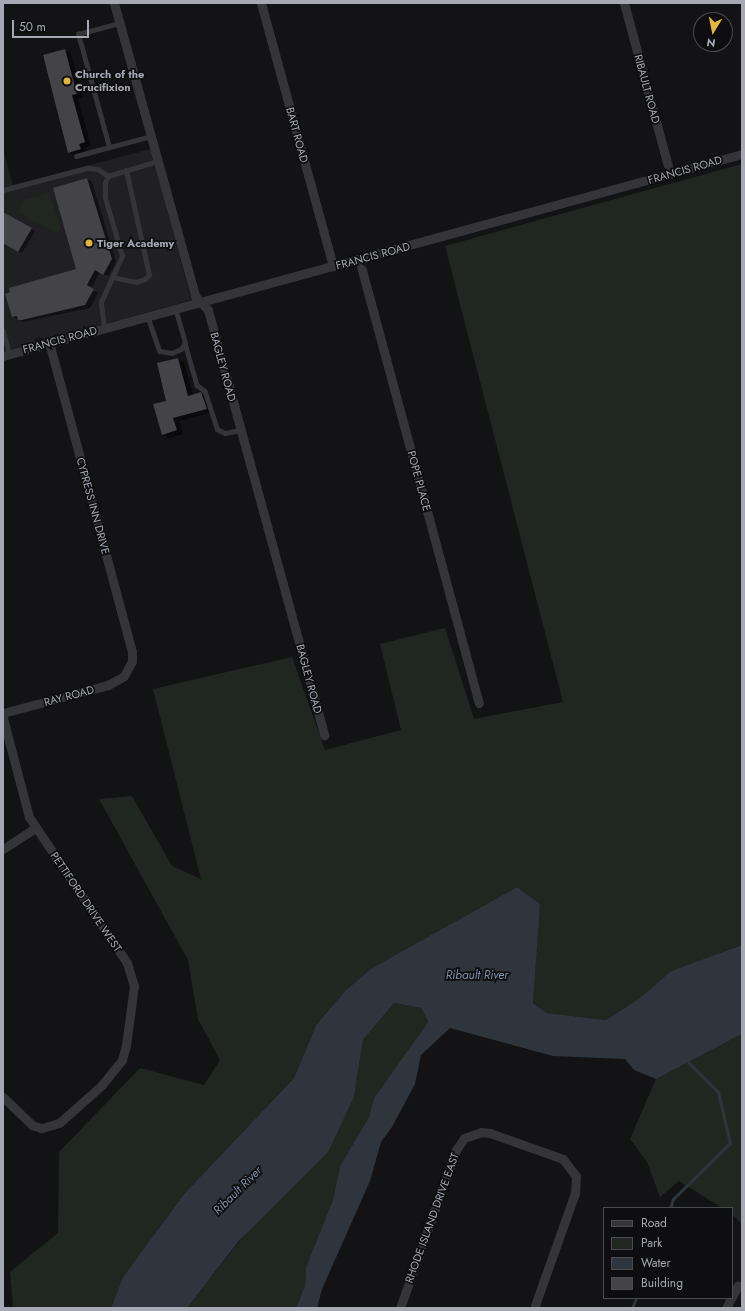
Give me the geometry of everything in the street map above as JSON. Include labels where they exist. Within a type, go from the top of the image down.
[{"type":"street","name":"BAGLEY ROAD","points":[[114,3],[195,296],[208,310],[324,735]]},
{"type":"street","name":"BART ROAD","points":[[262,3],[332,266]]},
{"type":"street","name":"RIBAULT ROAD","points":[[624,3],[670,174]]},
{"type":"street","name":"FRANCIS ROAD","points":[[6,355],[332,266],[359,260],[742,154]]},
{"type":"street","name":"POPE PLACE","points":[[359,260],[479,702]]},
{"type":"street","name":"CYPRESS INN DRIVE","points":[[49,343],[132,652],[130,670]]},
{"type":"street","name":"RAY ROAD","points":[[3,713],[108,685],[124,676],[130,670]]},
{"type":"street","name":"PETTIFORD DRIVE WEST","points":[[3,718],[29,817],[132,975],[133,999],[126,1045],[122,1060],[102,1085],[59,1123],[50,1127],[32,1125],[3,1096]]},
{"type":"street","points":[[3,849],[36,828]]},
{"type":"street","name":"RHODE ISLAND DRIVE EAST","points":[[400,1308],[456,1150],[464,1138],[472,1134],[490,1133],[563,1160],[571,1167],[576,1176],[575,1193],[534,1308]]},
{"type":"street","points":[[733,1295],[738,1285]]},
{"type":"street","points":[[726,1308],[731,1299]]},
{"type":"lane","points":[[109,147],[78,34],[120,23]]},
{"type":"lane","points":[[76,156],[151,136]]},
{"type":"lane","points":[[104,328],[101,302],[114,277],[122,256],[105,198],[105,183],[108,176],[158,161]]},
{"type":"lane","points":[[3,190],[87,168],[98,169],[108,176]]},
{"type":"lane","points":[[114,277],[136,282],[145,279],[149,275],[126,170]]},
{"type":"lane","points":[[175,309],[197,385],[205,390],[217,429],[225,433],[240,430]]},
{"type":"lane","points":[[148,316],[160,351],[176,351],[185,344]]},
{"type":"lane","points":[[3,330],[6,355]]},
{"type":"shaded area","name":"Tiger Academy","points":[[3,149],[13,185],[151,149],[191,300],[3,352]]},
{"type":"green space","points":[[742,164],[742,945],[671,971],[640,998],[606,1020],[547,1013],[533,1003],[539,904],[517,887],[372,968],[345,991],[316,1025],[294,1078],[184,1194],[123,1277],[111,1308],[13,1308],[10,1272],[58,1233],[59,1152],[140,1068],[204,1085],[220,1060],[198,1019],[188,960],[99,799],[132,796],[172,866],[201,879],[153,689],[292,657],[325,750],[401,730],[380,644],[445,628],[474,719],[563,702],[445,246]]},
{"type":"green space","points":[[49,193],[61,227],[57,234],[18,212],[23,200]]},
{"type":"green space","points":[[394,1003],[421,1008],[428,1022],[374,1098],[369,1117],[340,1166],[333,1200],[306,1267],[305,1286],[296,1308],[187,1308],[354,1097],[363,1040]]},
{"type":"green space","points":[[742,1034],[742,1224],[733,1215],[733,1207],[720,1207],[679,1181],[660,1197],[647,1162],[630,1139],[656,1079]]},
{"type":"water","name":"Ribault River","points":[[517,887],[540,904],[533,1003],[547,1013],[606,1020],[640,998],[671,971],[742,945],[742,1034],[656,1079],[634,1070],[625,1059],[553,1056],[450,1028],[421,1055],[415,1084],[392,1127],[381,1142],[370,1181],[322,1289],[317,1308],[296,1308],[305,1286],[306,1267],[333,1200],[340,1166],[369,1117],[374,1098],[428,1022],[421,1008],[394,1003],[363,1040],[354,1097],[328,1152],[239,1241],[187,1308],[111,1308],[123,1277],[184,1194],[294,1078],[316,1025],[345,991],[372,968]]},
{"type":"building","points":[[65,49],[77,94],[72,95],[85,142],[79,144],[81,149],[68,153],[43,55]]},
{"type":"building","points":[[87,178],[112,259],[103,275],[95,270],[87,285],[94,289],[85,305],[22,320],[18,320],[17,316],[12,317],[5,294],[10,292],[9,288],[76,269],[53,188]]},
{"type":"building","points":[[3,212],[32,228],[18,252],[3,243]]},
{"type":"building","points":[[178,358],[188,396],[201,392],[207,409],[173,418],[177,430],[162,435],[153,404],[166,401],[157,363]]},
{"type":"waterway","points":[[670,1207],[673,1199],[730,1143],[718,1092],[688,1062]]},
{"type":"waterway","points":[[632,1308],[636,1299]]},
{"type":"place","name":"Church of the Crucifixion","points":[[67,81]]},
{"type":"place","name":"Tiger Academy","points":[[89,243]]}]
